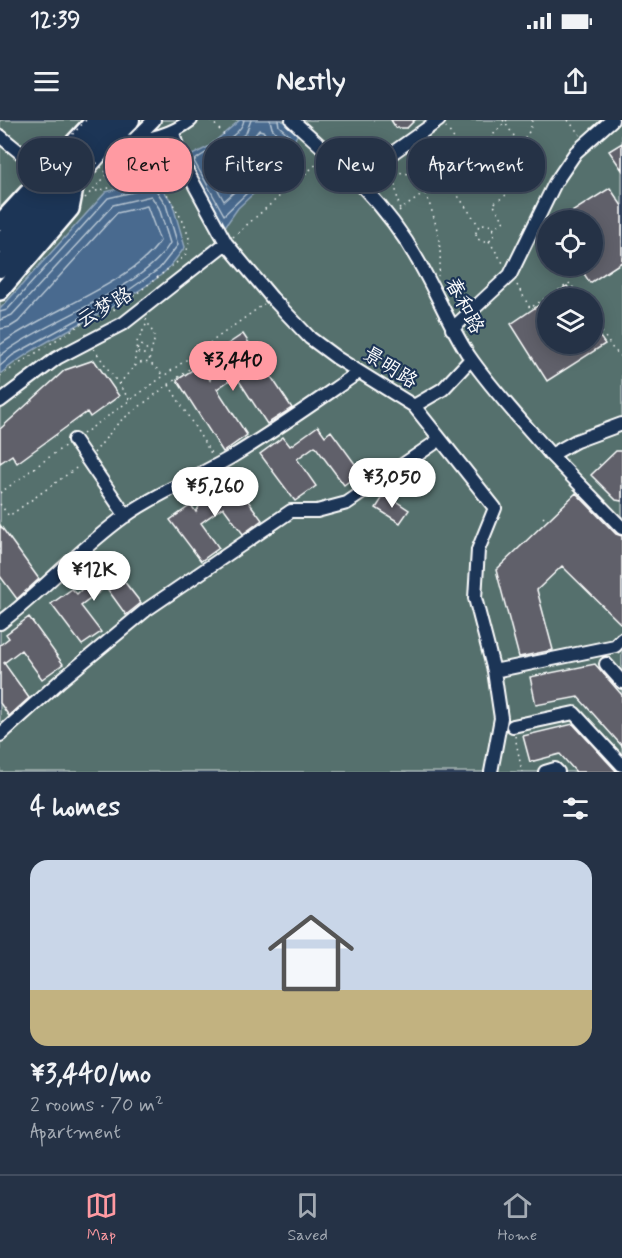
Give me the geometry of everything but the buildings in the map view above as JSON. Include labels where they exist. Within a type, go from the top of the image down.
[{"type":"highway","points":[[91,138],[110,120]]},
{"type":"highway","points":[[112,138],[130,120]]},
{"type":"highway","points":[[93,160],[105,146]]},
{"type":"highway","points":[[0,244],[38,192]]},
{"type":"highway","points":[[0,268],[65,192]]},
{"type":"main road","points":[[80,138],[94,120]]},
{"type":"main road","points":[[0,222],[33,192]]},
{"type":"main road","points":[[0,292],[71,210],[74,192]]},
{"type":"street","points":[[139,138],[154,120]]},
{"type":"street","points":[[159,138],[173,133],[191,120]]},
{"type":"street","name":"春和路","points":[[292,120],[316,141]]},
{"type":"street","points":[[396,150],[440,120]]},
{"type":"street","points":[[452,329],[510,275],[551,189],[576,152],[612,120]]},
{"type":"street","name":"景明路","points":[[173,133],[175,138]]},
{"type":"street","points":[[0,136],[18,150]]},
{"type":"street","name":"景明路","points":[[192,180],[226,243],[272,298],[310,338],[414,406],[495,508],[478,550],[475,598],[494,671],[501,718],[491,772]]},
{"type":"street","name":"春和路","points":[[368,192],[417,258],[452,329],[471,358],[551,455],[622,528]]},
{"type":"street","name":"云梦路","points":[[0,401],[57,358],[88,340],[144,316],[226,243]]},
{"type":"street","points":[[414,406],[443,389],[471,358]]},
{"type":"street","points":[[0,623],[31,600],[81,552],[126,516],[218,464],[359,372]]},
{"type":"street","points":[[551,455],[576,441],[622,424]]},
{"type":"street","points":[[74,440],[126,516]]},
{"type":"street","points":[[0,735],[60,681],[146,610],[291,511],[317,511],[347,503],[439,440]]},
{"type":"street","points":[[494,671],[615,646],[622,639]]},
{"type":"street","points":[[606,664],[622,682]]},
{"type":"street","points":[[513,726],[574,713],[622,765]]},
{"type":"street","points":[[545,772],[555,769],[558,772]]},
{"type":"path","points":[[86,120],[70,136],[105,171]]},
{"type":"path","points":[[211,120],[279,197]]},
{"type":"path","points":[[440,120],[453,138]]},
{"type":"path","points":[[524,138],[528,134],[532,120]]},
{"type":"path","points":[[568,120],[585,143]]},
{"type":"path","points":[[491,138],[505,121],[516,138]]},
{"type":"path","points":[[226,243],[316,164]]},
{"type":"path","points":[[396,169],[408,174]]},
{"type":"path","points":[[398,172],[394,180],[400,211]]},
{"type":"path","points":[[85,198],[105,177]]},
{"type":"path","points":[[545,180],[551,189]]},
{"type":"path","points":[[96,191],[105,189]]},
{"type":"path","points":[[0,376],[81,324],[97,320],[122,305],[185,256],[190,241],[184,223],[166,192]]},
{"type":"path","points":[[389,218],[427,192],[439,246],[440,269],[433,291]]},
{"type":"path","points":[[454,192],[479,226]]},
{"type":"path","points":[[492,229],[504,221],[493,204],[506,195],[504,192]]},
{"type":"path","points":[[489,241],[494,234],[492,229],[485,224],[479,226],[475,233],[477,239],[489,241],[530,308],[537,304]]},
{"type":"path","points":[[562,288],[570,283],[573,288]]},
{"type":"path","points":[[0,493],[272,298]]},
{"type":"path","points":[[144,316],[155,337],[148,352],[149,362],[163,376]]},
{"type":"path","points":[[134,367],[144,316]]},
{"type":"path","points":[[603,334],[613,349],[622,357]]},
{"type":"path","points":[[88,340],[129,400]]},
{"type":"path","points":[[137,348],[143,346],[148,352]]},
{"type":"path","points":[[137,348],[141,354],[148,352]]},
{"type":"path","points":[[0,504],[9,516],[87,460],[119,422],[209,354],[218,365]]},
{"type":"path","points":[[119,384],[134,367],[144,361],[149,362]]},
{"type":"path","points":[[168,384],[218,464]]},
{"type":"path","points":[[543,517],[547,521]]},
{"type":"path","points":[[513,726],[522,772]]},
{"type":"green space","points":[[0,120],[622,120],[622,772],[0,772]]},
{"type":"water","points":[[240,120],[281,120],[298,133],[296,138],[219,138]]},
{"type":"water","points":[[204,149],[204,191],[192,169],[192,155]]},
{"type":"water","points":[[106,192],[165,192],[172,202],[185,247],[168,269],[142,289],[39,347],[0,374],[0,309]]},
{"type":"water","points":[[204,192],[255,192],[238,208],[224,228]]}]
